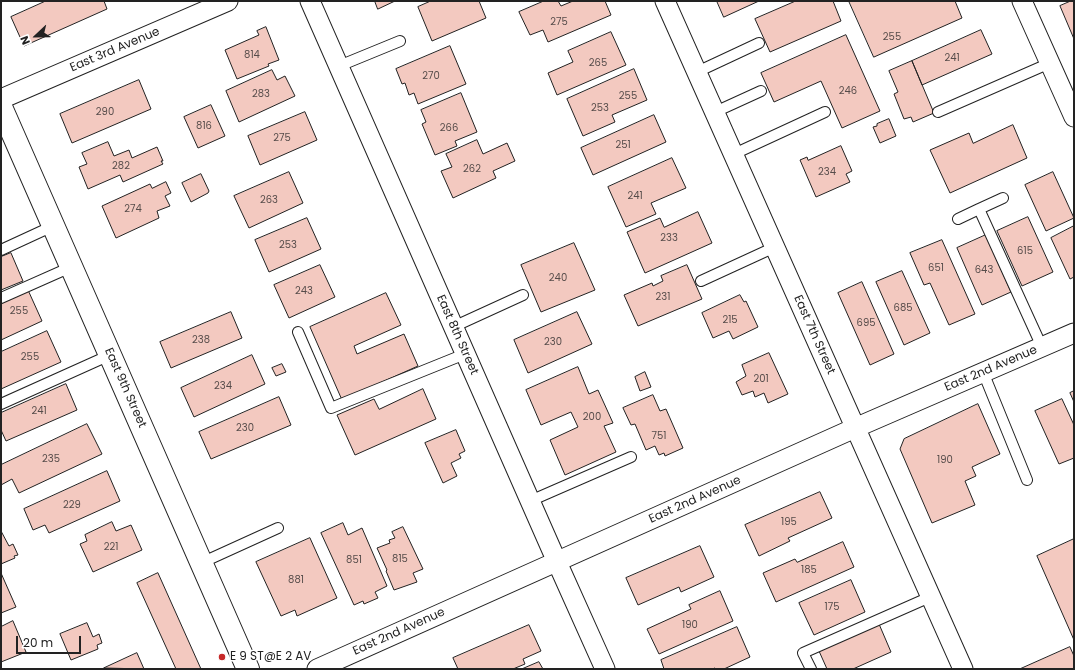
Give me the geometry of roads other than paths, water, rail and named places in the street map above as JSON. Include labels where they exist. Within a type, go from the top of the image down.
[{"type":"main road","name":"East 9th Street","points":[[1,107],[248,669]]},
{"type":"street","name":"East 3rd Avenue","points":[[1,99],[228,1]]},
{"type":"street","name":"East 8th Street","points":[[310,1],[605,669]]},
{"type":"street","name":"East 7th Street","points":[[665,1],[963,669]]},
{"type":"street","points":[[1022,1],[1074,117]]},
{"type":"street","name":"East 2nd Avenue","points":[[317,669],[855,428],[1074,333]]},
{"type":"lane","points":[[339,66],[400,42]]},
{"type":"lane","points":[[697,72],[760,43]]},
{"type":"lane","points":[[938,112],[1050,63]]},
{"type":"lane","points":[[715,112],[761,91]]},
{"type":"lane","points":[[734,154],[825,112]]},
{"type":"lane","points":[[958,219],[1003,198]]},
{"type":"lane","points":[[979,209],[1042,347]]},
{"type":"lane","points":[[1,250],[53,226]]},
{"type":"lane","points":[[701,280],[774,247]]},
{"type":"lane","points":[[1,298],[71,267]]},
{"type":"lane","points":[[453,326],[523,295]]},
{"type":"lane","points":[[298,332],[331,408],[466,354]]},
{"type":"lane","points":[[1,404],[110,355]]},
{"type":"lane","points":[[983,372],[1027,480]]},
{"type":"lane","points":[[530,501],[631,457]]},
{"type":"lane","points":[[201,563],[278,528]]},
{"type":"lane","points":[[811,669],[803,653],[930,597]]},
{"type":"place","name":"E 9 ST@E 2 AV","points":[[222,657]]}]
